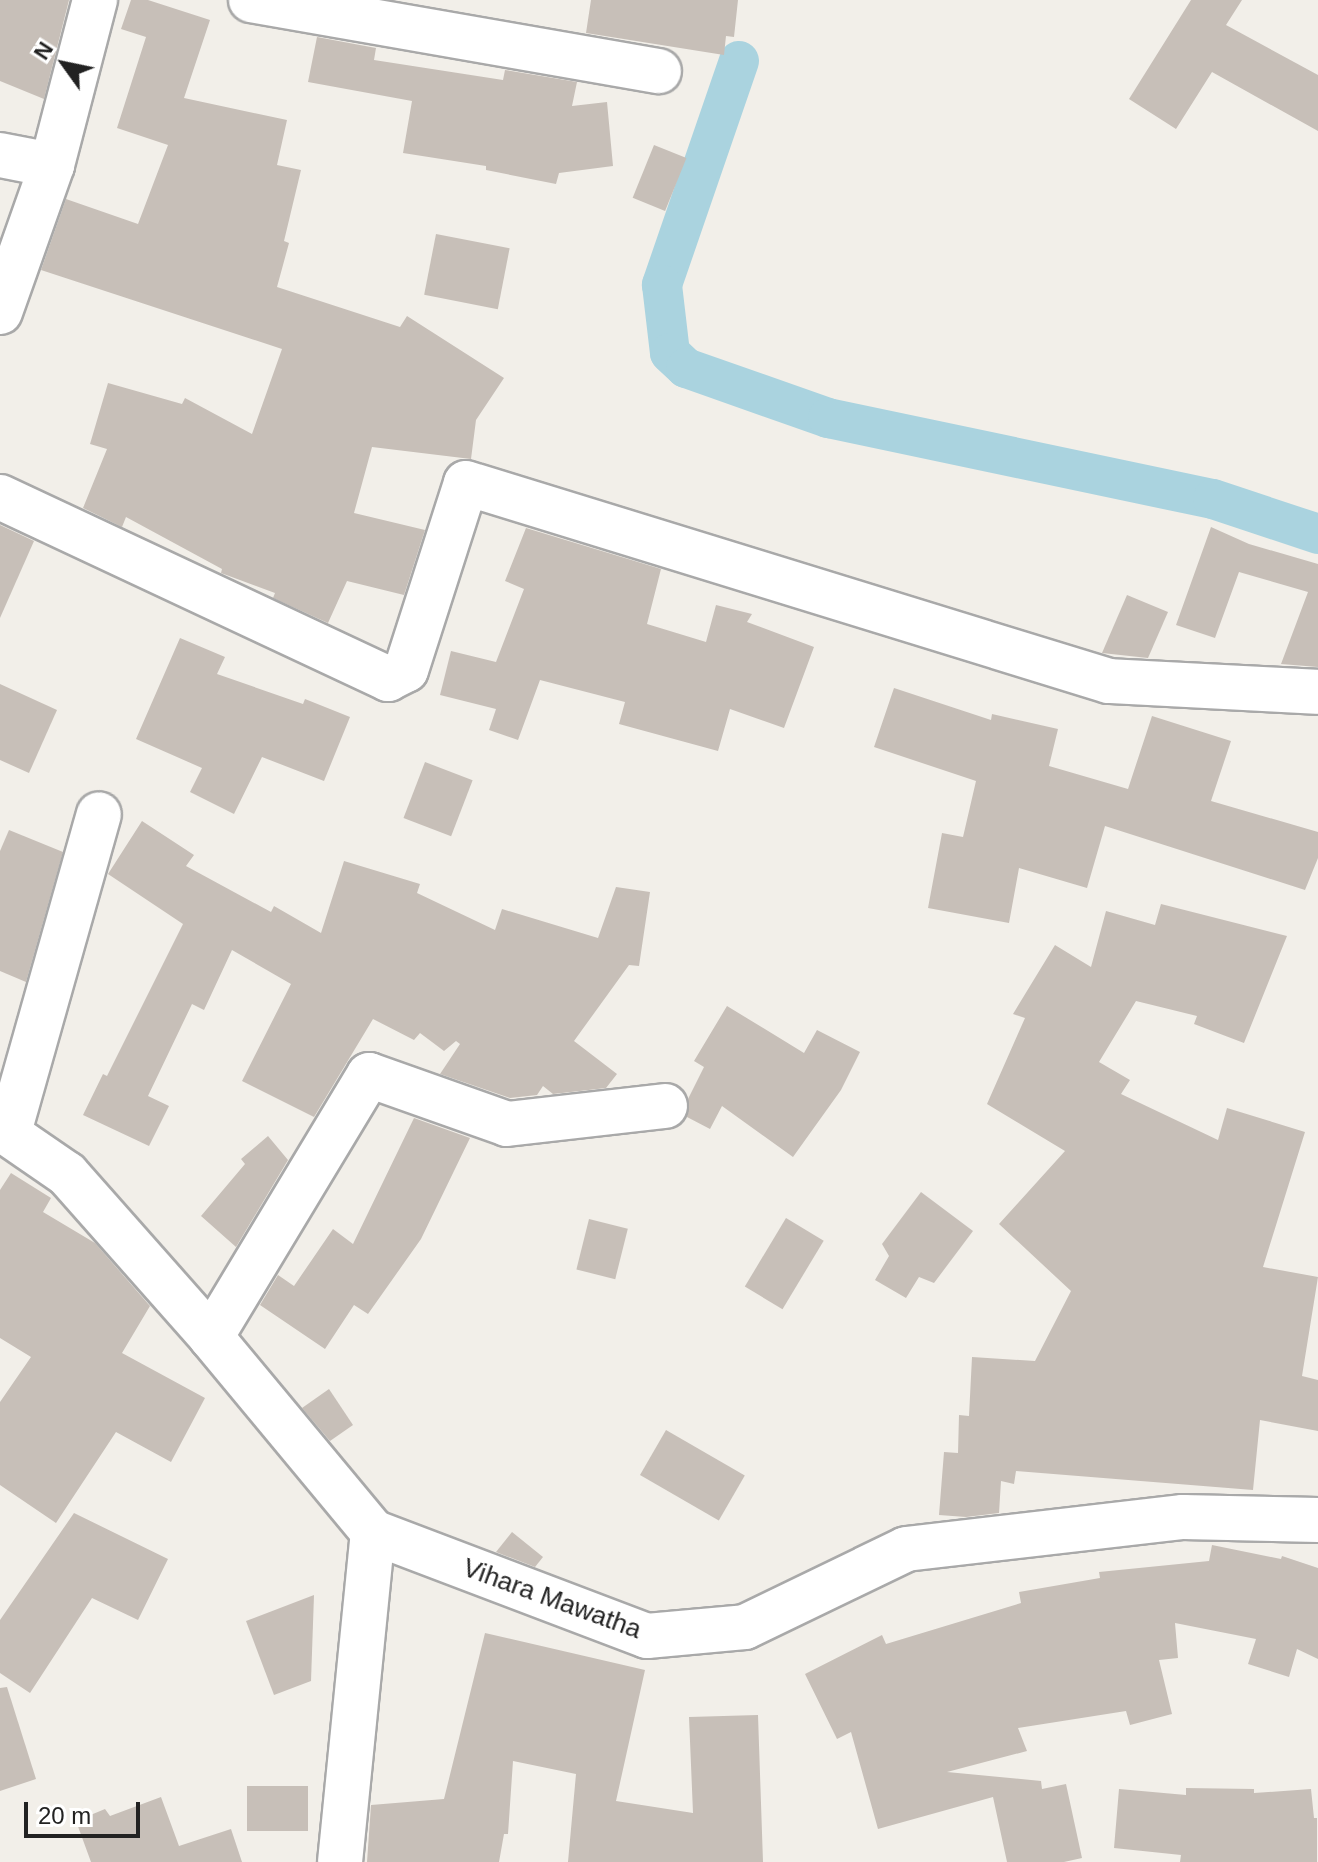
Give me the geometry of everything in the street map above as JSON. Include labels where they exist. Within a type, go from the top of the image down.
[{"type":"street","points":[[0,312],[52,165],[95,0]]},
{"type":"street","points":[[251,0],[659,71]]},
{"type":"street","points":[[0,155],[52,165]]},
{"type":"street","points":[[0,497],[388,679],[406,670],[466,483],[1109,681],[1318,692]]},
{"type":"street","points":[[4,1130],[99,815]]},
{"type":"street","points":[[211,1337],[369,1075],[507,1124],[665,1106]]},
{"type":"street","name":"Vihara Mawatha","points":[[4,1130],[67,1174],[211,1337],[373,1532],[647,1636],[745,1627],[906,1549],[1183,1517],[1318,1520]]},
{"type":"street","points":[[340,1862],[373,1532]]},
{"type":"building","points":[[0,0],[69,0],[44,99],[0,81]]},
{"type":"building","points":[[131,0],[148,0],[210,20],[184,98],[287,120],[277,165],[301,170],[284,241],[289,243],[277,287],[400,327],[407,316],[504,378],[476,420],[471,459],[372,447],[354,513],[425,530],[404,595],[347,581],[328,623],[273,598],[275,593],[221,573],[222,569],[126,517],[122,527],[83,508],[107,449],[90,444],[108,383],[182,404],[185,398],[252,434],[282,349],[41,270],[66,199],[138,224],[168,145],[117,128],[146,37],[121,29]]},
{"type":"building","points":[[591,0],[738,0],[734,37],[726,36],[724,55],[586,33]]},
{"type":"building","points":[[1191,0],[1242,0],[1226,25],[1318,75],[1318,131],[1212,72],[1176,129],[1129,99]]},
{"type":"building","points":[[317,37],[376,48],[374,60],[503,80],[505,70],[577,82],[572,106],[607,102],[613,166],[559,173],[556,184],[486,170],[486,166],[403,153],[412,101],[308,82]]},
{"type":"building","points":[[654,145],[686,158],[665,211],[633,198]]},
{"type":"building","points":[[436,234],[510,248],[498,309],[424,295]]},
{"type":"building","points":[[0,525],[34,541],[0,618]]},
{"type":"building","points":[[1211,527],[1249,544],[1318,564],[1318,667],[1281,664],[1308,592],[1239,572],[1215,638],[1176,625]]},
{"type":"building","points":[[526,528],[661,569],[647,624],[706,642],[716,605],[752,614],[747,622],[814,647],[784,728],[730,709],[718,751],[619,724],[625,702],[540,680],[518,740],[489,730],[496,709],[440,695],[451,651],[496,662],[524,589],[505,581]]},
{"type":"building","points":[[1127,595],[1168,612],[1148,658],[1102,653]]},
{"type":"building","points":[[180,638],[225,657],[217,674],[303,704],[305,699],[350,717],[324,781],[262,757],[234,814],[190,792],[202,768],[136,739]]},
{"type":"building","points":[[0,684],[57,710],[29,773],[0,760]]},
{"type":"building","points":[[894,688],[991,720],[992,714],[1058,729],[1049,766],[1128,789],[1152,716],[1231,741],[1211,801],[1318,832],[1318,858],[1305,890],[1105,826],[1087,888],[1019,868],[1009,923],[928,908],[942,833],[963,837],[976,781],[874,747]]},
{"type":"building","points":[[425,762],[473,780],[451,836],[403,818]]},
{"type":"building","points":[[142,821],[194,855],[186,866],[271,912],[274,906],[321,933],[344,861],[420,884],[417,893],[495,930],[502,909],[598,938],[616,887],[650,892],[639,966],[629,965],[574,1041],[617,1074],[606,1088],[553,1094],[543,1086],[537,1095],[510,1098],[440,1074],[460,1044],[456,1041],[444,1051],[420,1033],[414,1040],[373,1019],[314,1117],[242,1081],[291,984],[232,950],[204,1010],[192,1004],[148,1096],[169,1106],[149,1146],[83,1115],[103,1074],[107,1076],[183,924],[108,874]]},
{"type":"building","points":[[9,830],[63,852],[26,982],[0,971],[0,851]]},
{"type":"building","points":[[1161,904],[1287,936],[1244,1043],[1194,1024],[1197,1016],[1136,1001],[1099,1062],[1130,1080],[1121,1094],[1218,1140],[1227,1108],[1305,1132],[1263,1267],[1318,1277],[1302,1376],[1318,1380],[1318,1431],[1260,1420],[1253,1490],[1016,1471],[1014,1484],[1001,1481],[999,1513],[966,1517],[939,1515],[944,1452],[958,1453],[959,1415],[969,1416],[972,1357],[1035,1361],[1071,1291],[999,1224],[1065,1151],[987,1104],[1025,1018],[1013,1014],[1055,945],[1091,967],[1106,911],[1155,925]]},
{"type":"building","points":[[727,1006],[804,1053],[817,1030],[860,1052],[841,1090],[793,1157],[722,1106],[710,1129],[687,1117],[688,1099],[704,1067],[694,1061]]},
{"type":"building","points":[[414,1118],[470,1138],[421,1239],[368,1314],[354,1305],[325,1349],[260,1305],[278,1275],[294,1286],[333,1229],[353,1244]]},
{"type":"building","points":[[268,1136],[288,1160],[236,1247],[201,1216],[245,1164],[241,1159]]},
{"type":"building","points":[[11,1173],[51,1198],[43,1212],[95,1243],[150,1306],[122,1353],[205,1398],[171,1462],[116,1432],[56,1523],[0,1485],[0,1402],[31,1357],[0,1338],[0,1190]]},
{"type":"building","points":[[921,1192],[973,1231],[934,1283],[919,1277],[906,1298],[875,1280],[889,1256],[882,1244]]},
{"type":"building","points":[[786,1218],[824,1241],[783,1309],[745,1287]]},
{"type":"building","points":[[589,1219],[628,1229],[615,1279],[576,1269]]},
{"type":"building","points":[[329,1389],[353,1425],[330,1441],[302,1408]]},
{"type":"building","points":[[666,1430],[745,1476],[719,1521],[640,1475]]},
{"type":"building","points":[[74,1513],[168,1559],[138,1620],[92,1598],[30,1693],[0,1673],[0,1620]]},
{"type":"building","points":[[512,1532],[543,1557],[535,1567],[496,1552]]},
{"type":"building","points":[[1212,1545],[1281,1559],[1282,1556],[1318,1568],[1318,1659],[1297,1649],[1289,1677],[1248,1664],[1256,1639],[1175,1623],[1178,1658],[1159,1660],[1172,1714],[1130,1725],[1126,1711],[1018,1728],[1027,1751],[947,1772],[1041,1781],[1042,1789],[1066,1784],[1082,1858],[1064,1862],[1007,1862],[993,1797],[878,1829],[851,1732],[837,1739],[805,1674],[882,1635],[886,1644],[1021,1603],[1019,1592],[1100,1578],[1099,1572],[1209,1561]]},
{"type":"building","points":[[314,1595],[311,1681],[274,1695],[246,1621]]},
{"type":"building","points":[[485,1633],[645,1670],[616,1801],[693,1813],[689,1717],[758,1715],[763,1862],[568,1862],[576,1774],[513,1761],[508,1834],[504,1834],[499,1862],[367,1862],[371,1805],[444,1799]]},
{"type":"building","points":[[7,1687],[36,1779],[0,1791],[0,1688]]},
{"type":"building","points":[[247,1786],[308,1786],[308,1831],[247,1831]]},
{"type":"building","points":[[1186,1788],[1254,1789],[1254,1793],[1311,1789],[1314,1818],[1317,1818],[1317,1862],[1180,1862],[1181,1855],[1114,1848],[1119,1789],[1186,1795]]},
{"type":"building","points":[[161,1797],[179,1846],[231,1829],[242,1862],[91,1862],[76,1821],[105,1809],[110,1816]]},
{"type":"waterway","points":[[739,61],[662,285],[670,353],[686,368],[828,418],[1213,499],[1318,534]]}]
